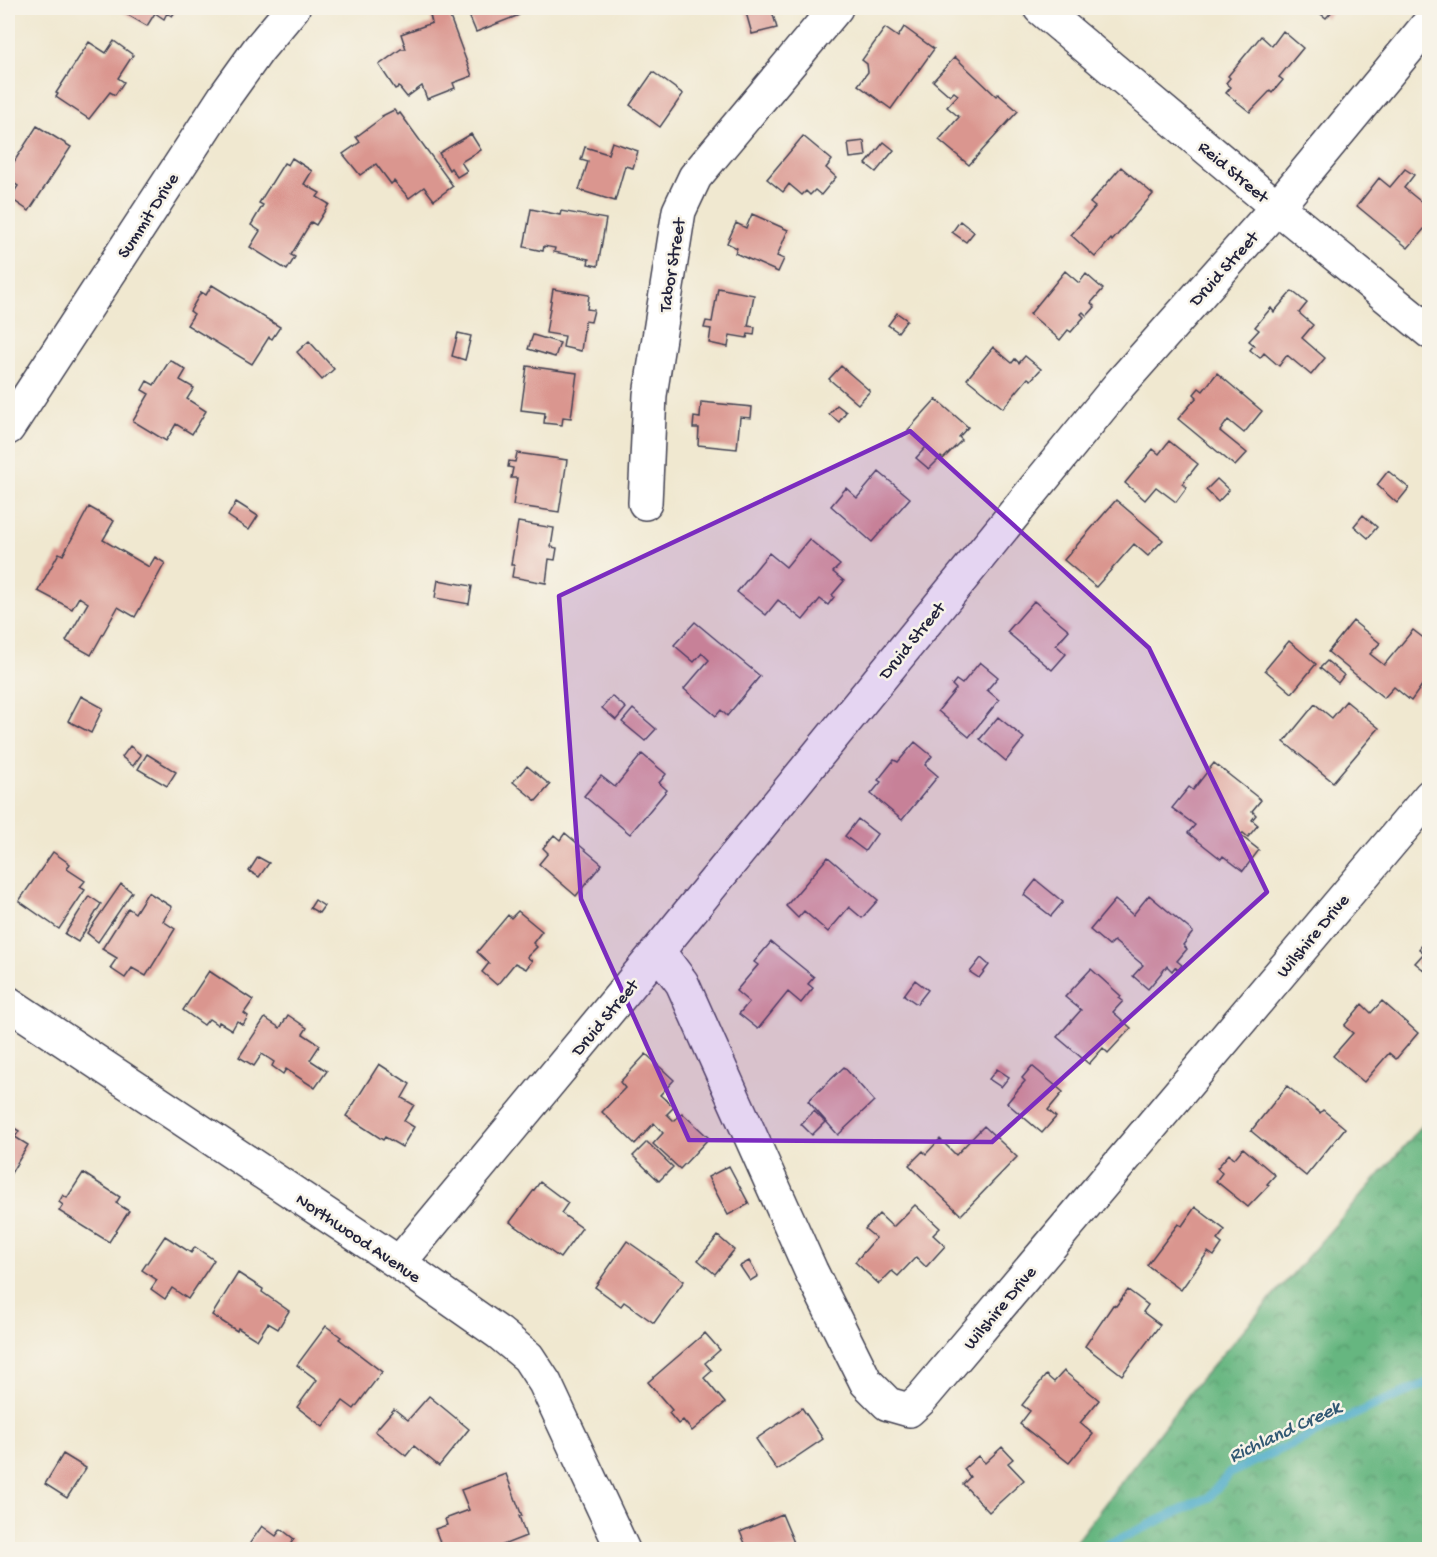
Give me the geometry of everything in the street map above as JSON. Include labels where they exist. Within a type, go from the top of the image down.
[{"type":"street","name":"Summit Drive","points":[[8,428],[225,96],[258,50],[294,8]]},
{"type":"street","name":"Tabor Street","points":[[645,503],[650,395],[679,211],[695,177],[836,8]]},
{"type":"street","name":"Reid Street","points":[[1040,8],[1430,332]]},
{"type":"street","name":"Druid Street","points":[[399,1263],[658,951],[1120,384],[1277,207],[1430,22]]},
{"type":"street","name":"Wilshire Drive","points":[[658,951],[682,984],[811,1271],[866,1382],[888,1404],[909,1410],[921,1399],[1430,796]]},
{"type":"street","name":"Northwood Avenue","points":[[8,1003],[399,1263],[499,1333],[528,1357],[550,1392],[622,1550]]},
{"type":"highlighted area","points":[[910,431],[1149,648],[1267,892],[992,1142],[689,1140],[581,899],[559,596]]},
{"type":"green space","points":[[1429,1118],[1429,1543],[1415,1550],[1070,1549],[1199,1381]]},
{"type":"building","points":[[116,8],[178,8],[172,16],[167,13],[164,19],[155,13],[147,26]]},
{"type":"building","points":[[466,8],[516,8],[519,15],[476,32]]},
{"type":"building","points":[[771,8],[777,28],[752,34],[745,9]]},
{"type":"building","points":[[1313,8],[1335,8],[1326,18]]},
{"type":"building","points":[[447,9],[472,76],[453,83],[455,88],[427,99],[422,86],[407,97],[399,87],[395,89],[379,65],[401,49],[406,49],[401,34],[432,23],[430,15]]},
{"type":"building","points":[[904,27],[934,49],[891,109],[858,85],[868,72],[867,64],[862,60],[885,28],[898,37]]},
{"type":"building","points":[[1283,31],[1303,48],[1279,77],[1283,80],[1250,112],[1226,93],[1231,87],[1226,83],[1230,78],[1228,76],[1261,36],[1272,46]]},
{"type":"building","points":[[114,41],[133,55],[118,78],[124,82],[115,95],[110,92],[89,119],[56,97],[58,94],[56,93],[89,42],[106,53]]},
{"type":"building","points":[[955,57],[996,96],[998,94],[1018,111],[969,165],[939,140],[959,117],[947,107],[958,95],[954,92],[950,96],[933,81]]},
{"type":"building","points":[[653,72],[683,94],[660,127],[630,105]]},
{"type":"building","points":[[394,110],[398,115],[400,113],[453,186],[434,200],[424,187],[409,198],[394,181],[391,184],[376,164],[360,175],[343,154],[360,142],[356,137],[382,116]]},
{"type":"building","points":[[37,126],[71,147],[29,211],[10,198],[18,186],[8,179],[8,171]]},
{"type":"building","points":[[471,134],[481,150],[461,162],[467,171],[457,177],[451,168],[449,170],[439,153]]},
{"type":"building","points":[[803,136],[832,160],[826,168],[836,177],[821,195],[815,190],[810,195],[806,191],[802,195],[789,184],[783,192],[767,179]]},
{"type":"building","points":[[864,141],[866,156],[850,158],[848,143]]},
{"type":"building","points":[[612,142],[638,151],[633,168],[625,166],[615,201],[579,190],[588,162],[581,160],[585,147],[608,154]]},
{"type":"building","points":[[884,142],[894,150],[876,172],[866,164]]},
{"type":"building","points":[[292,158],[312,171],[304,184],[320,193],[317,197],[329,204],[316,225],[311,222],[291,255],[295,257],[287,270],[250,247],[260,231],[251,225],[263,205],[259,203],[284,163],[288,165]]},
{"type":"building","points":[[1121,167],[1153,194],[1095,257],[1071,235],[1095,207],[1090,203]]},
{"type":"building","points":[[1405,169],[1414,175],[1404,188],[1430,209],[1430,222],[1408,248],[1357,206],[1379,178],[1390,187]]},
{"type":"building","points":[[531,209],[560,215],[561,211],[606,219],[598,266],[588,264],[589,259],[554,252],[555,248],[544,246],[543,251],[524,247]]},
{"type":"building","points":[[752,214],[788,230],[777,256],[784,259],[778,272],[735,253],[737,248],[727,243],[736,223],[746,228]]},
{"type":"building","points":[[960,221],[974,232],[966,242],[952,232]]},
{"type":"building","points":[[1065,271],[1079,283],[1086,274],[1103,289],[1091,303],[1095,307],[1087,316],[1083,312],[1081,314],[1084,317],[1071,332],[1068,330],[1060,340],[1030,314]]},
{"type":"building","points":[[212,285],[280,327],[272,339],[269,337],[252,364],[187,325],[194,314],[190,311],[201,292],[206,295]]},
{"type":"building","points":[[718,288],[754,295],[748,326],[755,327],[754,335],[748,334],[747,338],[730,335],[728,347],[709,343],[711,329],[704,328],[706,321],[712,322]]},
{"type":"building","points":[[553,289],[589,295],[587,309],[594,310],[591,322],[585,321],[581,351],[563,347],[565,336],[546,333]]},
{"type":"building","points":[[1292,291],[1307,303],[1299,313],[1313,325],[1302,338],[1325,358],[1311,375],[1287,355],[1279,366],[1264,353],[1260,358],[1250,350],[1254,345],[1249,341],[1259,330],[1255,327],[1271,308],[1274,312]]},
{"type":"building","points":[[897,313],[907,320],[898,332],[888,325]]},
{"type":"building","points":[[458,333],[471,336],[465,360],[452,356]]},
{"type":"building","points":[[533,335],[560,343],[555,357],[528,349]]},
{"type":"building","points":[[309,341],[334,369],[322,380],[297,352]]},
{"type":"building","points":[[993,347],[1012,363],[1015,359],[1019,363],[1025,356],[1041,369],[1031,380],[1028,378],[1003,408],[967,379]]},
{"type":"building","points":[[170,360],[186,370],[180,380],[194,388],[187,399],[206,411],[192,434],[176,424],[166,441],[133,421],[149,394],[142,390],[147,381],[154,385]]},
{"type":"building","points":[[527,366],[577,373],[571,418],[563,417],[562,425],[544,423],[545,413],[521,410]]},
{"type":"building","points":[[841,366],[870,391],[858,404],[829,379]]},
{"type":"building","points":[[1217,373],[1262,411],[1244,433],[1228,420],[1220,431],[1247,453],[1235,466],[1178,419],[1197,397],[1194,394],[1199,388],[1203,391]]},
{"type":"building","points":[[936,399],[968,427],[959,437],[962,440],[929,469],[916,458],[926,447],[908,430]]},
{"type":"building","points":[[701,402],[752,407],[751,418],[740,417],[737,449],[698,445],[699,428],[693,428],[694,417],[700,418]]},
{"type":"building","points":[[837,405],[846,412],[839,422],[829,414]]},
{"type":"building","points":[[1169,441],[1198,464],[1182,484],[1187,487],[1176,502],[1156,487],[1145,500],[1125,483],[1153,449],[1159,454]]},
{"type":"building","points":[[517,453],[567,460],[559,512],[513,505],[517,478],[511,478],[513,468],[508,467],[509,461],[515,462]]},
{"type":"building","points":[[1388,471],[1409,488],[1397,503],[1377,485]]},
{"type":"building","points":[[879,472],[910,498],[872,542],[831,506],[846,488],[857,498]]},
{"type":"building","points":[[1217,479],[1229,490],[1218,502],[1206,490]]},
{"type":"building","points":[[1116,500],[1163,540],[1148,556],[1134,544],[1096,587],[1064,560]]},
{"type":"building","points":[[236,502],[258,516],[249,530],[228,516]]},
{"type":"building","points":[[89,507],[114,521],[103,540],[149,567],[155,557],[165,563],[135,617],[118,607],[91,655],[66,641],[88,603],[79,597],[72,609],[38,591],[59,553],[63,555]]},
{"type":"building","points":[[1363,515],[1377,527],[1368,538],[1354,526]]},
{"type":"building","points":[[518,522],[554,528],[551,547],[557,548],[555,560],[549,559],[546,583],[512,577],[514,565],[511,565]]},
{"type":"building","points":[[809,539],[840,565],[833,572],[844,581],[832,595],[834,597],[828,605],[820,599],[803,620],[778,600],[766,615],[737,592],[769,553],[786,567]]},
{"type":"building","points":[[438,580],[472,586],[469,604],[435,598]]},
{"type":"building","points":[[1034,601],[1069,630],[1056,645],[1066,654],[1052,670],[1007,632]]},
{"type":"building","points":[[1353,621],[1380,643],[1370,654],[1384,665],[1413,630],[1430,643],[1430,674],[1411,701],[1394,687],[1384,698],[1328,652]]},
{"type":"building","points":[[695,622],[760,676],[727,716],[721,710],[716,716],[684,689],[709,660],[702,653],[694,662],[674,645]]},
{"type":"building","points":[[1289,641],[1316,664],[1292,693],[1265,670]]},
{"type":"building","points":[[1327,661],[1344,675],[1338,683],[1320,668]]},
{"type":"building","points":[[980,662],[998,677],[987,690],[999,700],[969,737],[938,711],[956,689],[952,685],[956,680],[962,684]]},
{"type":"building","points":[[81,696],[103,708],[91,733],[68,721]]},
{"type":"building","points":[[612,696],[626,708],[616,720],[602,708]]},
{"type":"building","points":[[1346,701],[1379,728],[1333,782],[1284,742],[1315,704],[1332,718]]},
{"type":"building","points":[[633,709],[656,729],[645,741],[622,722]]},
{"type":"building","points":[[998,717],[1024,738],[1006,761],[980,739]]},
{"type":"building","points":[[915,742],[932,756],[925,765],[938,776],[902,820],[871,794],[881,782],[878,780],[894,760],[898,762]]},
{"type":"building","points":[[130,746],[141,755],[133,766],[122,757]]},
{"type":"building","points":[[147,754],[176,772],[167,786],[138,769]]},
{"type":"building","points":[[642,754],[666,774],[659,783],[667,790],[630,834],[584,796],[601,776],[615,787]]},
{"type":"building","points":[[1214,763],[1261,800],[1252,811],[1256,815],[1252,820],[1258,825],[1248,837],[1243,833],[1240,835],[1259,850],[1243,871],[1223,856],[1221,859],[1188,833],[1195,825],[1172,808],[1189,787],[1193,790]]},
{"type":"building","points":[[527,766],[550,785],[536,801],[513,782]]},
{"type":"building","points":[[858,819],[877,834],[865,851],[845,836]]},
{"type":"building","points":[[565,833],[602,864],[576,896],[539,864],[548,853],[543,848],[554,835],[560,840]]},
{"type":"building","points":[[53,852],[70,864],[67,869],[85,881],[80,887],[85,890],[59,929],[19,901]]},
{"type":"building","points":[[258,857],[269,863],[259,877],[249,871]]},
{"type":"building","points":[[828,857],[878,900],[862,918],[849,907],[828,932],[804,911],[798,918],[786,906]]},
{"type":"building","points":[[1036,880],[1063,902],[1051,916],[1024,895]]},
{"type":"building","points":[[121,884],[132,892],[98,942],[87,933]]},
{"type":"building","points":[[148,892],[172,907],[163,921],[175,929],[146,976],[132,968],[125,978],[110,968],[117,958],[102,949],[128,908],[135,913]]},
{"type":"building","points":[[1149,895],[1193,932],[1183,945],[1187,949],[1177,961],[1182,965],[1178,970],[1175,967],[1172,971],[1167,966],[1148,989],[1133,976],[1143,965],[1114,941],[1109,946],[1090,930],[1115,900],[1133,915]]},
{"type":"building","points":[[89,896],[101,904],[78,942],[65,934]]},
{"type":"building","points":[[315,900],[324,906],[319,913],[310,908]]},
{"type":"building","points":[[518,911],[542,931],[533,943],[537,947],[527,957],[532,961],[526,969],[515,963],[497,985],[482,972],[489,963],[477,952],[508,915],[511,918]]},
{"type":"building","points":[[1430,933],[1430,975],[1415,963],[1424,953],[1419,949]]},
{"type":"building","points":[[771,942],[814,977],[808,984],[813,988],[801,1003],[788,992],[758,1029],[739,1014],[749,1002],[736,991],[758,965],[754,962]]},
{"type":"building","points":[[981,958],[989,965],[979,978],[970,972]]},
{"type":"building","points":[[1091,969],[1121,996],[1119,998],[1123,1001],[1113,1012],[1131,1028],[1108,1053],[1103,1048],[1089,1064],[1057,1037],[1081,1010],[1065,997]]},
{"type":"building","points":[[209,971],[253,1000],[244,1013],[248,1016],[243,1025],[237,1021],[232,1030],[209,1019],[204,1025],[183,1010]]},
{"type":"building","points":[[915,980],[928,990],[917,1004],[904,995]]},
{"type":"building","points":[[1382,1001],[1418,1033],[1396,1059],[1389,1053],[1364,1082],[1333,1056],[1353,1033],[1344,1026],[1362,1004],[1371,1013]]},
{"type":"building","points":[[288,1015],[307,1028],[303,1034],[320,1045],[310,1060],[327,1071],[315,1088],[286,1069],[283,1074],[272,1066],[274,1062],[262,1054],[254,1066],[239,1057],[265,1018],[280,1028]]},
{"type":"building","points":[[646,1054],[674,1080],[660,1095],[674,1107],[667,1114],[674,1121],[682,1113],[709,1138],[680,1169],[653,1144],[663,1133],[654,1123],[635,1144],[602,1112],[625,1088],[620,1082]]},
{"type":"building","points":[[379,1064],[410,1084],[402,1098],[414,1105],[404,1121],[414,1127],[402,1147],[385,1137],[383,1140],[346,1116]]},
{"type":"building","points":[[1032,1066],[1063,1092],[1048,1110],[1056,1117],[1042,1133],[1007,1103],[1025,1081],[1022,1078]]},
{"type":"building","points":[[844,1067],[874,1101],[838,1135],[808,1101]]},
{"type":"building","points":[[997,1069],[1009,1077],[1001,1087],[989,1079]]},
{"type":"building","points":[[1287,1086],[1320,1113],[1323,1110],[1345,1128],[1306,1176],[1251,1131]]},
{"type":"building","points":[[814,1111],[825,1122],[812,1135],[801,1124]]},
{"type":"building","points":[[8,1124],[19,1131],[15,1137],[28,1145],[8,1178]]},
{"type":"building","points":[[984,1126],[1017,1157],[961,1215],[909,1165],[923,1151],[926,1154],[940,1139],[956,1155]]},
{"type":"building","points":[[647,1142],[673,1167],[659,1181],[633,1156]]},
{"type":"building","points":[[1243,1148],[1275,1175],[1267,1184],[1269,1185],[1248,1207],[1216,1181],[1222,1173],[1217,1168],[1229,1154],[1234,1159]]},
{"type":"building","points":[[729,1166],[749,1204],[728,1215],[708,1177]]},
{"type":"building","points":[[83,1173],[120,1197],[116,1203],[129,1211],[109,1242],[59,1211],[63,1205],[59,1202],[63,1195],[67,1198]]},
{"type":"building","points":[[540,1182],[568,1203],[561,1213],[582,1228],[560,1258],[510,1222]]},
{"type":"building","points":[[915,1205],[940,1228],[933,1235],[945,1246],[926,1267],[916,1257],[898,1276],[892,1271],[879,1284],[855,1262],[876,1238],[865,1229],[879,1214],[893,1227]]},
{"type":"building","points":[[1195,1207],[1225,1230],[1217,1240],[1222,1244],[1214,1256],[1208,1252],[1181,1290],[1147,1265],[1178,1224],[1182,1226]]},
{"type":"building","points":[[165,1236],[191,1253],[195,1247],[214,1260],[188,1299],[172,1288],[165,1299],[151,1289],[157,1280],[142,1270]]},
{"type":"building","points":[[718,1236],[734,1250],[715,1274],[698,1260]]},
{"type":"building","points":[[627,1241],[684,1281],[654,1323],[624,1302],[621,1306],[595,1287]]},
{"type":"building","points":[[749,1261],[758,1276],[750,1281],[740,1266]]},
{"type":"building","points":[[238,1273],[263,1289],[262,1292],[289,1311],[278,1329],[268,1323],[257,1340],[238,1328],[237,1331],[212,1315]]},
{"type":"building","points":[[1128,1290],[1148,1305],[1143,1312],[1160,1325],[1122,1375],[1085,1346],[1113,1305],[1116,1306]]},
{"type":"building","points":[[326,1326],[382,1372],[354,1409],[343,1401],[323,1427],[297,1407],[317,1380],[297,1365]]},
{"type":"building","points":[[705,1333],[720,1350],[705,1363],[712,1371],[704,1378],[725,1403],[692,1431],[683,1420],[678,1424],[669,1413],[672,1410],[648,1382]]},
{"type":"building","points":[[1064,1371],[1099,1400],[1080,1423],[1093,1434],[1069,1463],[1020,1424],[1030,1411],[1022,1405],[1046,1375],[1054,1382]]},
{"type":"building","points":[[429,1396],[469,1429],[439,1466],[414,1446],[406,1456],[375,1431],[394,1409],[408,1420]]},
{"type":"building","points":[[802,1408],[823,1439],[777,1470],[756,1439]]},
{"type":"building","points":[[1002,1447],[1013,1459],[1008,1463],[1024,1480],[989,1512],[963,1484],[970,1477],[964,1469],[978,1456],[985,1463]]},
{"type":"building","points":[[63,1454],[86,1468],[67,1498],[45,1484]]},
{"type":"building","points":[[506,1474],[522,1516],[519,1516],[526,1536],[490,1550],[443,1550],[435,1529],[447,1525],[445,1519],[469,1510],[461,1490]]},
{"type":"building","points":[[782,1514],[797,1550],[748,1550],[740,1532]]},
{"type":"building","points":[[262,1526],[276,1536],[281,1529],[294,1539],[289,1546],[293,1550],[259,1550],[250,1543]]},
{"type":"waterway","name":"Richland Creek","points":[[1096,1550],[1209,1497],[1230,1473],[1375,1405],[1430,1382]]}]
